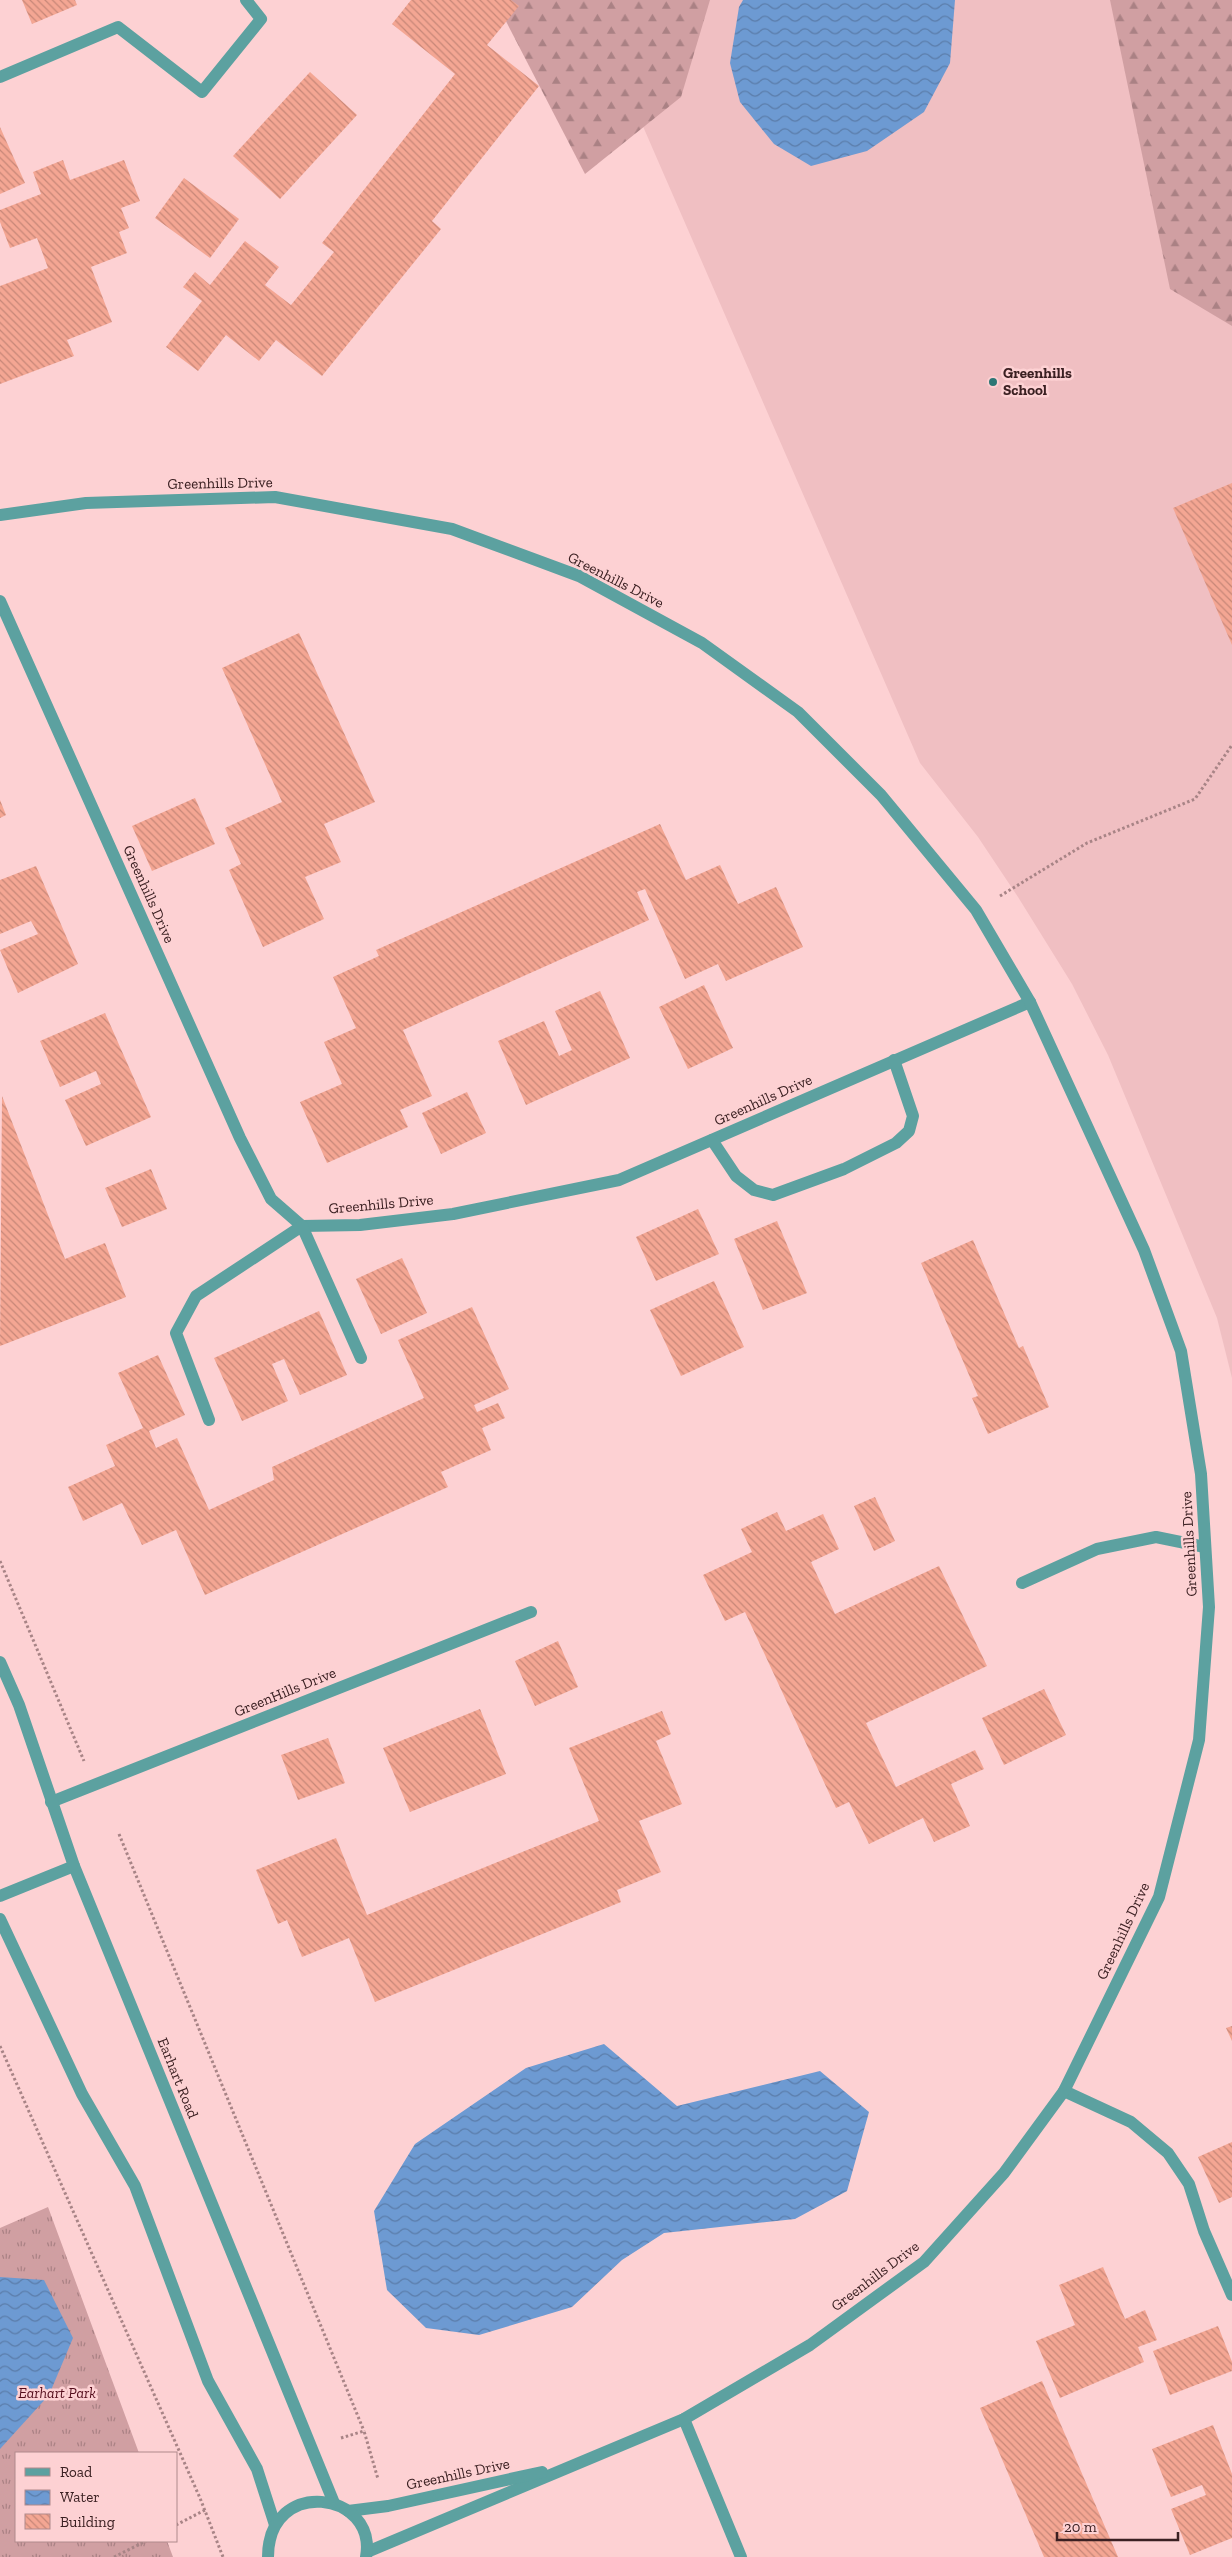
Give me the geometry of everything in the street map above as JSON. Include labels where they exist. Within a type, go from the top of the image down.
[{"type":"street","points":[[0,77],[118,27],[202,92],[261,19],[246,0]]},
{"type":"street","name":"Greenhills Drive","points":[[0,515],[86,503],[274,497],[452,529],[579,576],[702,643],[798,712],[881,795],[976,910],[1030,1002],[1144,1250],[1180,1351],[1201,1474],[1209,1607],[1199,1740],[1159,1897],[1064,2090],[1004,2173],[924,2262],[810,2345],[684,2418],[366,2554]]},
{"type":"street","name":"Greenhills Drive","points":[[0,600],[240,1138],[271,1199],[302,1226],[360,1225],[453,1214],[619,1180],[1030,1002]]},
{"type":"street","points":[[712,1140],[736,1176],[754,1190],[773,1195],[844,1169],[896,1143],[908,1131],[913,1116],[894,1060]]},
{"type":"street","points":[[209,1420],[176,1333],[196,1296],[302,1226],[361,1358]]},
{"type":"street","points":[[1022,1583],[1097,1549],[1156,1537],[1205,1546]]},
{"type":"street","name":"GreenHills Drive","points":[[51,1802],[531,1612]]},
{"type":"street","name":"Earhart Road","points":[[0,1662],[19,1705],[74,1866],[334,2503]]},
{"type":"street","points":[[0,1896],[74,1866]]},
{"type":"street","points":[[0,1919],[82,2094],[135,2186],[208,2381],[256,2469],[275,2525]]},
{"type":"street","points":[[1064,2090],[1131,2122],[1168,2153],[1189,2184],[1204,2231],[1232,2295]]},
{"type":"street","points":[[684,2418],[741,2557]]},
{"type":"street","name":"Greenhills Drive","points":[[348,2511],[388,2506],[574,2465]]},
{"type":"street","points":[[268,2557],[268,2542],[275,2525],[286,2512],[301,2503],[318,2501],[334,2503],[348,2511],[358,2522],[365,2536],[366,2554]]},
{"type":"path","points":[[976,910],[1087,843],[1195,799],[1232,745]]},
{"type":"path","points":[[0,1561],[86,1765]]},
{"type":"path","points":[[119,1834],[364,2431],[378,2482]]},
{"type":"path","points":[[0,2046],[205,2510],[223,2557]]},
{"type":"path","points":[[341,2438],[364,2431]]},
{"type":"path","points":[[178,2524],[205,2510]]},
{"type":"path","points":[[114,2557],[144,2542]]},
{"type":"shaded area","name":"Greenhills School","points":[[588,0],[1232,0],[1232,1378],[1217,1318],[1108,1055],[1072,984],[1018,897],[978,837],[920,763]]},
{"type":"green space","points":[[495,0],[710,0],[681,97],[585,174]]},
{"type":"green space","points":[[1110,0],[1232,0],[1232,326],[1170,289]]},
{"type":"green space","name":"Earhart Park","points":[[48,2207],[139,2452],[15,2452],[15,2542],[167,2542],[173,2557],[0,2557],[0,2228]]},
{"type":"water","points":[[743,0],[955,0],[950,63],[924,112],[867,151],[811,166],[774,144],[740,102],[730,63],[739,7]]},
{"type":"water","points":[[604,2044],[677,2106],[820,2071],[869,2112],[847,2191],[795,2219],[664,2233],[622,2260],[572,2307],[479,2335],[426,2328],[387,2290],[374,2211],[415,2144],[526,2068]]},
{"type":"water","points":[[0,2277],[44,2280],[73,2338],[49,2395],[0,2449]]},
{"type":"building","points":[[22,0],[75,0],[77,5],[32,24]]},
{"type":"building","points":[[411,0],[511,0],[519,6],[487,45],[539,86],[432,221],[441,229],[322,376],[276,340],[259,361],[226,335],[198,371],[166,347],[202,301],[183,287],[195,272],[210,285],[245,241],[279,267],[265,285],[291,305],[334,252],[322,243],[455,74],[392,24]]},
{"type":"building","points":[[310,72],[357,115],[280,199],[233,156]]},
{"type":"building","points":[[0,127],[25,183],[0,194]]},
{"type":"building","points":[[63,160],[70,180],[124,160],[140,201],[121,208],[129,228],[119,232],[127,253],[91,267],[112,322],[67,340],[74,356],[0,384],[0,286],[48,268],[37,238],[10,248],[0,222],[0,210],[41,194],[33,172]]},
{"type":"building","points":[[184,178],[239,219],[210,258],[155,218]]},
{"type":"building","points":[[1232,483],[1232,645],[1173,508]]},
{"type":"building","points":[[299,633],[375,802],[324,824],[341,862],[305,877],[324,919],[263,947],[229,870],[241,864],[225,828],[282,802],[222,668]]},
{"type":"building","points":[[195,798],[215,844],[152,871],[132,826]]},
{"type":"building","points":[[0,800],[6,815],[0,818]]},
{"type":"building","points":[[660,824],[686,880],[720,865],[738,904],[776,887],[803,947],[726,981],[718,964],[685,979],[645,889],[637,892],[649,920],[403,1030],[432,1096],[400,1110],[408,1127],[327,1163],[300,1102],[342,1084],[324,1042],[356,1028],[333,977],[379,956],[376,950]]},
{"type":"building","points":[[36,866],[78,964],[18,993],[0,950],[38,934],[31,921],[0,934],[0,880]]},
{"type":"building","points":[[704,985],[733,1048],[688,1069],[659,1007]]},
{"type":"building","points":[[600,991],[630,1058],[526,1105],[498,1041],[544,1021],[559,1056],[572,1050],[555,1011]]},
{"type":"building","points":[[105,1013],[151,1117],[86,1146],[65,1100],[101,1084],[96,1071],[60,1087],[40,1041]]},
{"type":"building","points":[[467,1092],[486,1133],[441,1154],[422,1113]]},
{"type":"building","points":[[2,1096],[65,1259],[105,1243],[126,1297],[0,1346]]},
{"type":"building","points":[[151,1169],[167,1209],[122,1227],[105,1188]]},
{"type":"building","points":[[698,1209],[719,1254],[656,1281],[636,1237]]},
{"type":"building","points":[[777,1221],[807,1293],[763,1310],[734,1239]]},
{"type":"building","points":[[973,1240],[1019,1348],[1023,1346],[1049,1407],[988,1434],[972,1398],[978,1396],[921,1263]]},
{"type":"building","points":[[402,1258],[427,1313],[381,1334],[356,1279]]},
{"type":"building","points":[[714,1281],[744,1347],[681,1376],[650,1310]]},
{"type":"building","points":[[472,1307],[509,1389],[474,1405],[477,1412],[498,1403],[505,1418],[482,1428],[491,1450],[441,1472],[448,1487],[205,1595],[176,1530],[142,1545],[122,1503],[83,1521],[68,1487],[115,1466],[106,1445],[143,1428],[118,1373],[158,1355],[185,1415],[149,1431],[156,1448],[177,1438],[209,1510],[274,1480],[272,1467],[424,1398],[398,1340]]},
{"type":"building","points":[[319,1311],[347,1375],[300,1395],[284,1359],[272,1364],[288,1401],[242,1421],[214,1358]]},
{"type":"building","points":[[875,1497],[895,1541],[874,1551],[854,1506]]},
{"type":"building","points":[[777,1512],[786,1531],[823,1514],[839,1549],[811,1562],[835,1614],[939,1566],[987,1666],[866,1723],[896,1787],[975,1750],[984,1769],[951,1784],[970,1826],[934,1842],[923,1818],[869,1844],[849,1802],[836,1808],[745,1612],[725,1621],[703,1575],[752,1552],[741,1529]]},
{"type":"building","points":[[558,1641],[578,1687],[535,1706],[515,1661]]},
{"type":"building","points":[[1044,1689],[1066,1735],[1004,1765],[982,1718]]},
{"type":"building","points":[[480,1709],[506,1774],[410,1812],[383,1748]]},
{"type":"building","points":[[662,1711],[671,1734],[656,1741],[682,1804],[639,1821],[661,1872],[617,1890],[621,1902],[375,2002],[349,1938],[302,1957],[287,1920],[278,1924],[256,1870],[336,1838],[367,1915],[599,1821],[569,1748]]},
{"type":"building","points":[[328,1738],[345,1783],[298,1800],[281,1755]]},
{"type":"building","points":[[1232,2026],[1232,2041],[1226,2028]]},
{"type":"building","points":[[1232,2142],[1232,2197],[1219,2203],[1198,2157]]},
{"type":"building","points":[[1103,2267],[1125,2319],[1145,2310],[1157,2340],[1138,2347],[1144,2362],[1060,2398],[1036,2341],[1075,2325],[1059,2285]]},
{"type":"building","points":[[1218,2326],[1232,2362],[1232,2371],[1170,2395],[1153,2351]]},
{"type":"building","points":[[1042,2381],[1118,2557],[1044,2557],[980,2408]]},
{"type":"building","points":[[1213,2425],[1232,2474],[1232,2538],[1190,2555],[1171,2509],[1206,2495],[1202,2485],[1171,2497],[1152,2449]]},
{"type":"place","name":"Greenhills School","points":[[993,382]]}]
